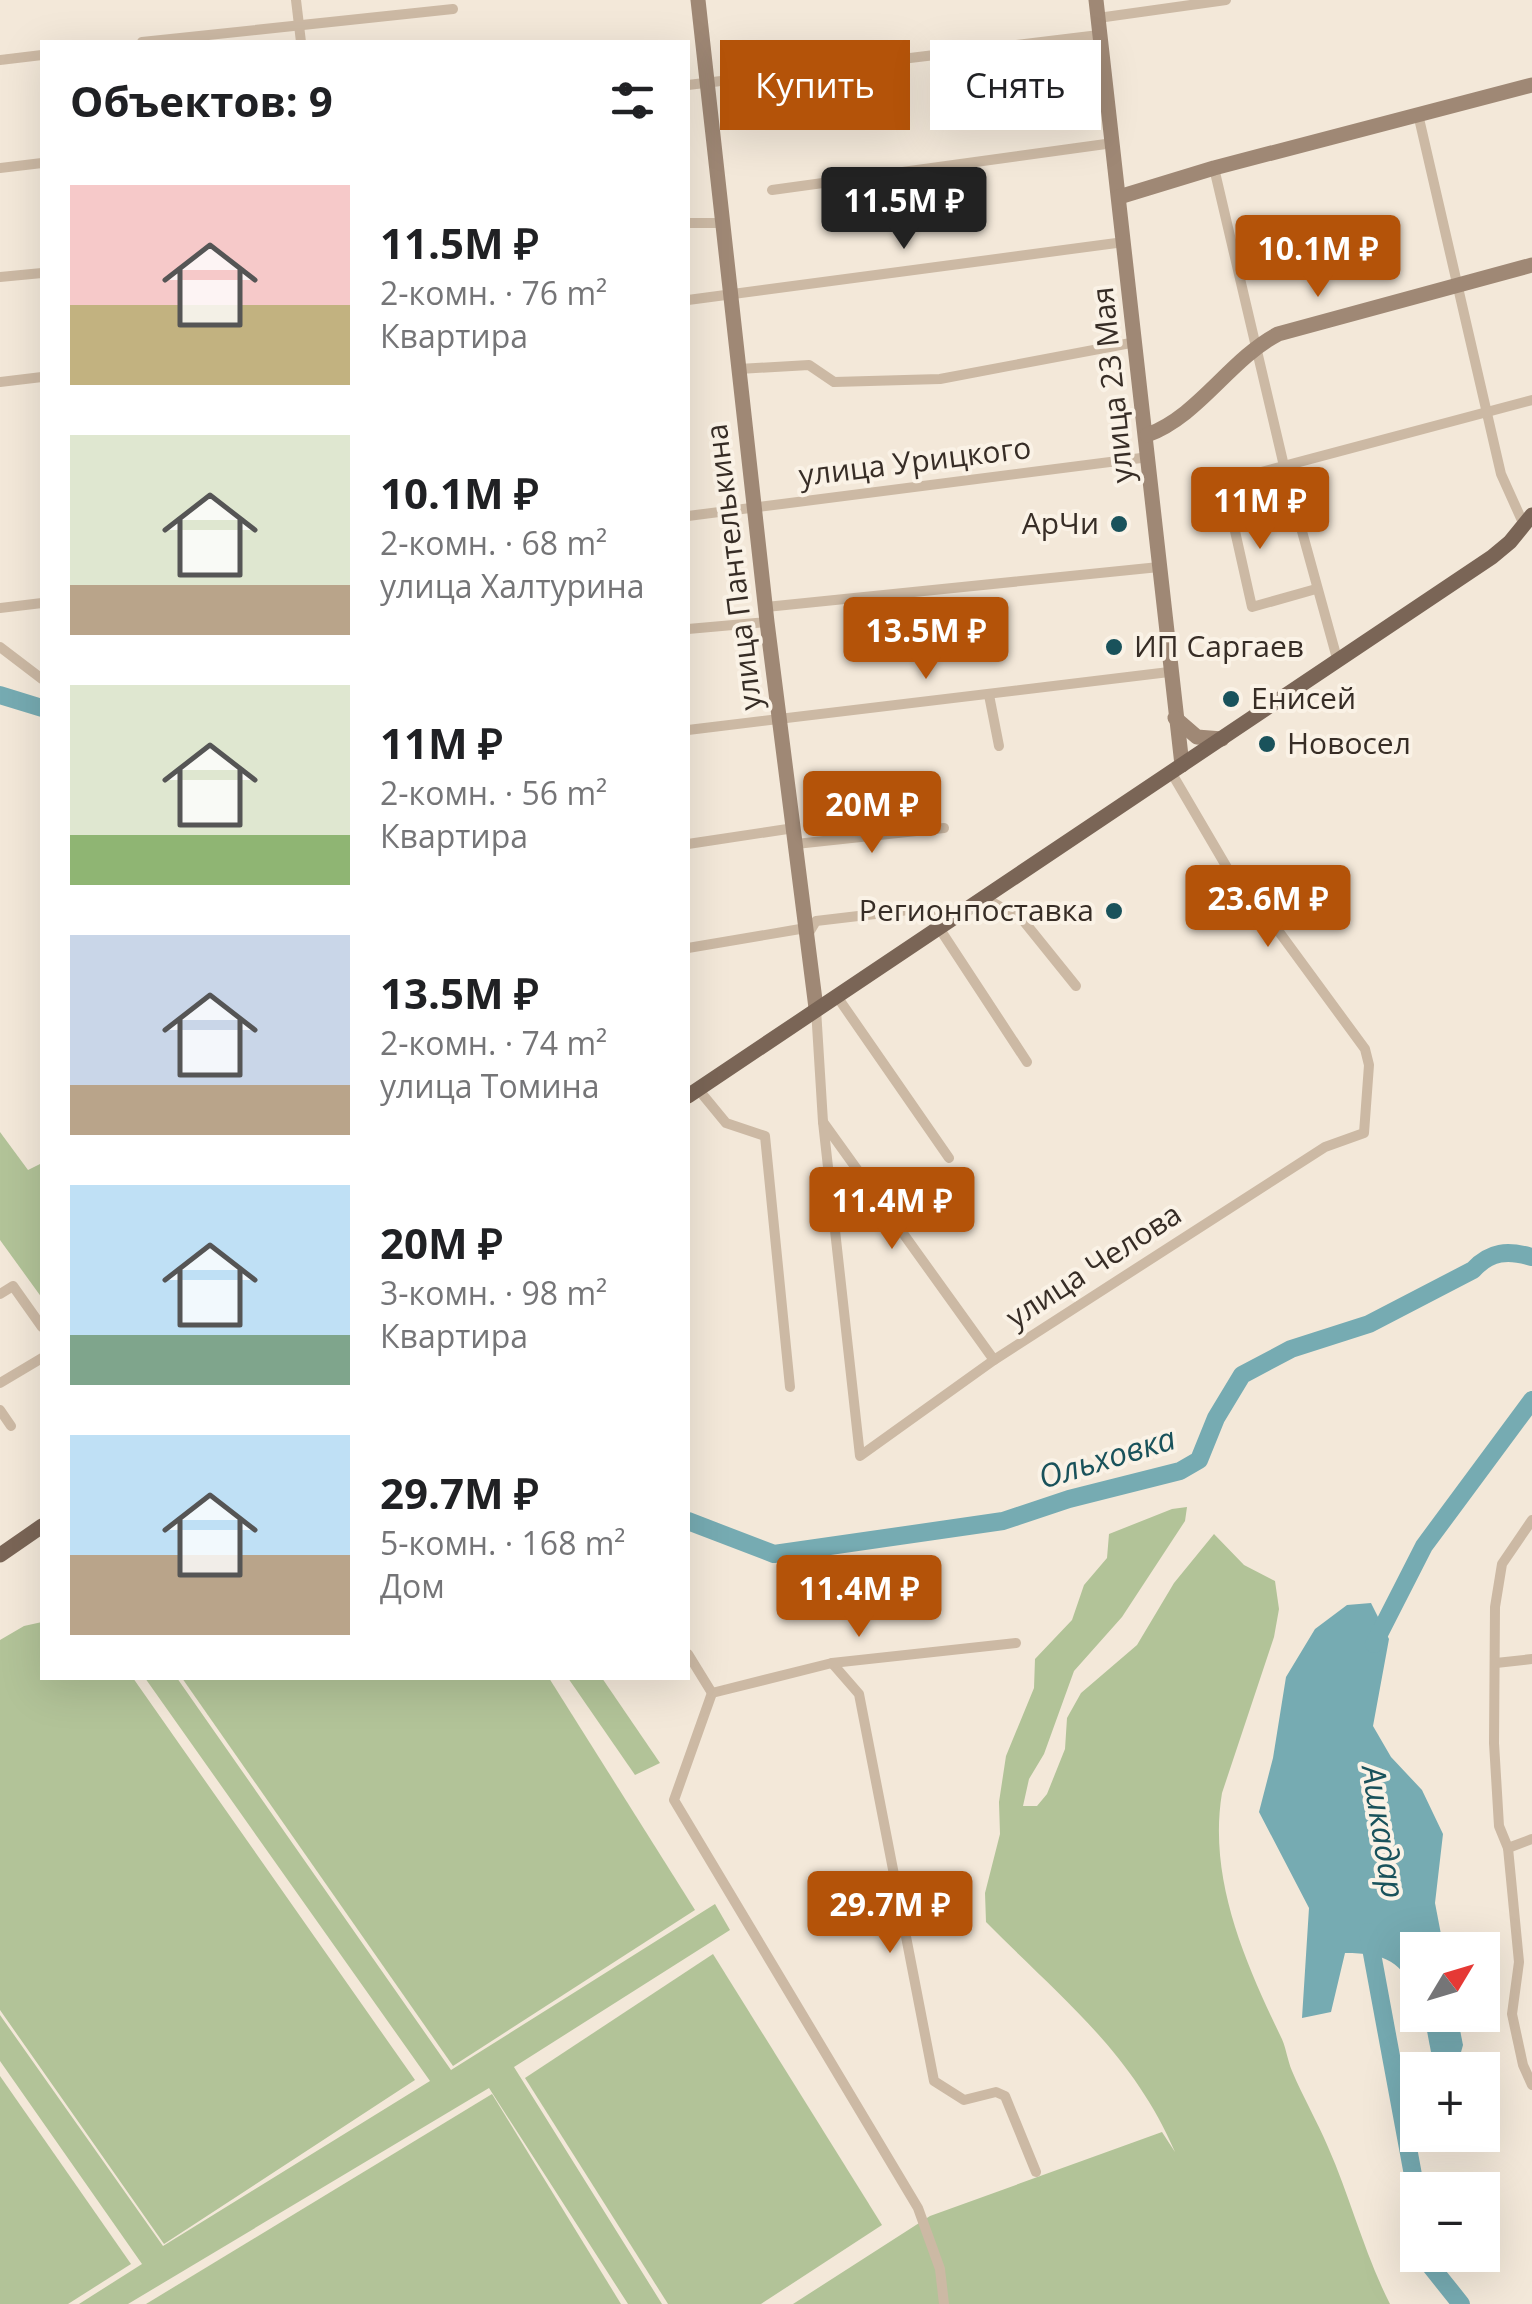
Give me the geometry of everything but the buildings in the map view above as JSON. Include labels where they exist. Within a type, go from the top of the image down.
[{"type":"main road","name":"улица Пантелькина","points":[[698,0],[779,718],[816,1008]]},
{"type":"main road","name":"улица 23 Мая","points":[[1096,0],[1147,435],[1177,768]]},
{"type":"main road","points":[[1119,197],[1214,168],[1532,85]]},
{"type":"main road","points":[[1147,435],[1172,423],[1258,346],[1278,334],[1532,265]]},
{"type":"main road","points":[[693,1092],[1492,557],[1528,520]]},
{"type":"main road","points":[[1175,718],[1196,737],[1222,738]]},
{"type":"main road","points":[[0,1555],[40,1527]]},
{"type":"street","points":[[296,0],[301,40]]},
{"type":"street","points":[[1098,18],[1226,0]]},
{"type":"street","points":[[159,40],[453,10]]},
{"type":"street","points":[[690,85],[1100,36]]},
{"type":"street","points":[[0,60],[40,56]]},
{"type":"street","points":[[1418,114],[1501,474],[1528,520]]},
{"type":"street","points":[[772,190],[1112,143]]},
{"type":"street","points":[[0,168],[40,163]]},
{"type":"street","points":[[1214,168],[1284,466],[1338,662]]},
{"type":"street","points":[[690,223],[723,223]]},
{"type":"street","points":[[690,300],[1124,242]]},
{"type":"street","points":[[0,278],[40,273]]},
{"type":"street","points":[[739,368],[809,365],[834,382],[940,379],[1136,342]]},
{"type":"street","points":[[0,382],[40,377]]},
{"type":"street","points":[[1316,590],[1252,606],[1224,482],[1532,400]]},
{"type":"street","name":"улица Урицкого","points":[[690,516],[1149,458]]},
{"type":"street","points":[[690,629],[767,614],[1159,568]]},
{"type":"street","points":[[0,608],[40,603]]},
{"type":"street","points":[[0,647],[40,677]]},
{"type":"street","points":[[690,730],[1169,672]]},
{"type":"street","points":[[989,695],[999,746]]},
{"type":"street","name":"улица Челова","points":[[823,1122],[860,1456],[994,1360],[1324,1147],[1364,1132],[1370,1065],[1365,1049],[1274,924],[1256,917],[1177,768]]},
{"type":"street","points":[[690,844],[944,828]]},
{"type":"street","points":[[984,898],[1022,920],[1076,986]]},
{"type":"street","points":[[690,948],[806,932],[816,921],[926,908],[1027,1062]]},
{"type":"street","points":[[836,995],[949,1158]]},
{"type":"street","points":[[816,1008],[823,1122],[994,1360]]},
{"type":"street","points":[[693,1092],[726,1122],[765,1136],[790,1387]]},
{"type":"street","points":[[0,1294],[12,1286],[40,1324]]},
{"type":"street","points":[[0,1383],[40,1359]]},
{"type":"street","points":[[0,1410],[11,1426]]},
{"type":"street","points":[[1532,1520],[1502,1564],[1494,1607],[1494,1744],[1499,1826],[1508,1848],[1519,1962],[1512,2014],[1522,2066],[1532,2084]]},
{"type":"street","points":[[1519,1542],[1532,1544]]},
{"type":"street","points":[[712,1693],[832,1663],[1016,1642]]},
{"type":"street","points":[[690,1657],[712,1693]]},
{"type":"street","points":[[1496,1663],[1532,1659]]},
{"type":"street","points":[[832,1663],[859,1694],[934,2081],[964,2100],[996,2092],[1004,2096],[1036,2172]]},
{"type":"street","points":[[712,1693],[674,1800],[918,2208],[940,2270],[944,2304]]},
{"type":"street","points":[[1508,1848],[1532,1839]]},
{"type":"street","points":[[1519,1962],[1532,1958]]},
{"type":"green space","points":[[0,1132],[28,1170],[40,1164],[40,1295],[0,1240]]},
{"type":"green space","points":[[1187,1507],[1185,1521],[1122,1617],[1074,1671],[1044,1754],[1029,1779],[1023,1806],[1037,1806],[1047,1794],[1065,1749],[1067,1718],[1081,1693],[1137,1645],[1174,1583],[1214,1534],[1244,1565],[1275,1581],[1279,1609],[1274,1637],[1222,1793],[1220,1856],[1242,1948],[1292,2071],[1324,2137],[1390,2304],[793,2304],[930,2216],[1162,2132],[1175,2152],[1158,2116],[1116,2055],[986,1922],[985,1893],[1000,1834],[999,1802],[1006,1756],[1034,1688],[1035,1659],[1072,1620],[1084,1585],[1107,1558],[1109,1534],[1172,1509]]},
{"type":"green space","points":[[40,1622],[40,1680],[134,1680],[415,2080],[164,2244],[0,2010],[0,1640],[24,1626]]},
{"type":"green space","points":[[146,1680],[178,1680],[451,2070],[715,1904],[730,1930],[514,2067],[662,2304],[628,2304],[489,2088],[128,2304],[79,2304],[142,2264],[0,2061],[0,2015],[163,2246],[430,2081]]},
{"type":"green space","points":[[183,1680],[550,1680],[695,1910],[453,2066]]},
{"type":"green space","points":[[569,1680],[603,1680],[660,1763],[635,1775]]},
{"type":"green space","points":[[713,1954],[882,2225],[761,2304],[668,2304],[525,2078]]},
{"type":"green space","points":[[0,2076],[131,2264],[68,2304],[0,2304]]},
{"type":"green space","points":[[492,2094],[621,2304],[146,2304]]},
{"type":"water","points":[[1371,1603],[1389,1639],[1373,1726],[1391,1757],[1422,1790],[1443,1834],[1435,1903],[1441,1932],[1400,1932],[1400,1969],[1382,1958],[1345,1953],[1331,2012],[1302,2018],[1309,1908],[1259,1812],[1273,1758],[1286,1677],[1315,1629],[1347,1605]]},
{"type":"water","points":[[1427,2032],[1460,2032],[1461,2052],[1431,2052]]},
{"type":"waterway","name":"Ольховка","points":[[0,695],[40,707]]},
{"type":"waterway","name":"Ольховка","points":[[690,1522],[774,1554],[1003,1521],[1069,1499],[1180,1471],[1199,1460],[1216,1418],[1242,1375],[1291,1349],[1369,1324],[1493,1256],[1515,1253],[1532,1257]]},
{"type":"waterway","name":"Ашкадар","points":[[1374,1644],[1424,1546],[1532,1400]]},
{"type":"waterway","name":"Ашкадар","points":[[1368,1932],[1412,2172]]},
{"type":"waterway","name":"Ашкадар","points":[[1435,2272],[1461,2304]]},
{"type":"place","name":"АрЧи","points":[[1119,524]]},
{"type":"place","name":"ИП Саргаев","points":[[1114,647]]},
{"type":"place","name":"Енисей","points":[[1231,699]]},
{"type":"place","name":"Новосел","points":[[1267,744]]},
{"type":"place","name":"Регионпоставка","points":[[1114,911]]}]
